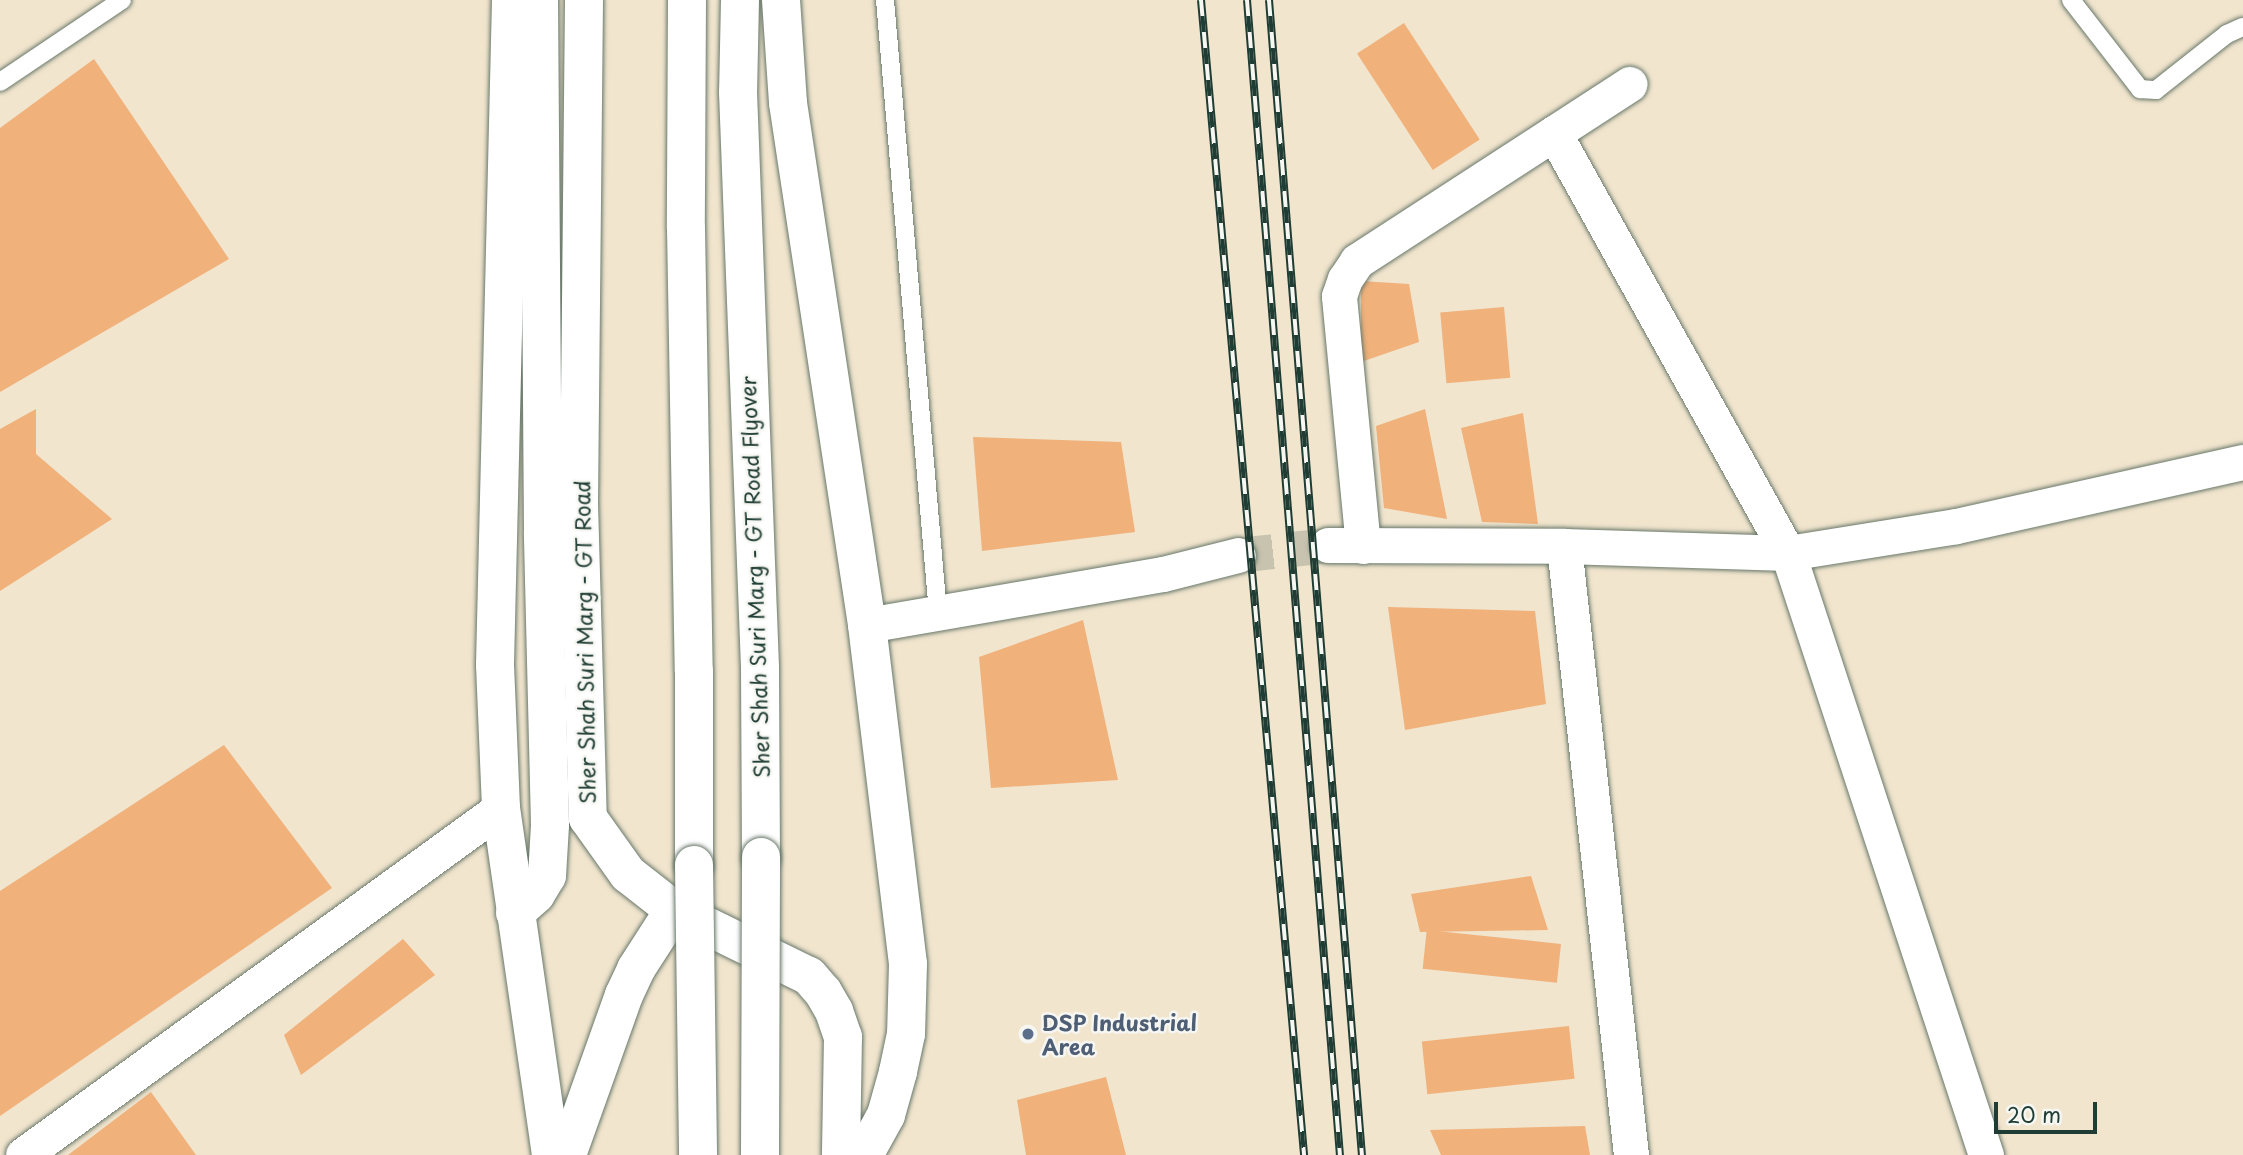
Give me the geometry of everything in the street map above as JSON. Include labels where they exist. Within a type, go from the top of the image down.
[{"type":"main road","points":[[511,0],[495,665],[501,808],[551,1155]]},
{"type":"main road","points":[[515,913],[536,894],[547,876],[550,825],[543,532],[539,0]]},
{"type":"main road","name":"Sher Shah Suri Marg - GT Road","points":[[584,0],[579,503],[588,818],[628,874],[674,910],[809,976],[822,992],[834,1012],[843,1037],[841,1155]]},
{"type":"main road","points":[[687,0],[686,228],[694,671],[698,1155]]},
{"type":"main road","name":"Sher Shah Suri Marg - GT Road Flyover","points":[[740,0],[738,92],[760,668],[760,1155]]},
{"type":"main road","points":[[781,0],[788,103],[867,625],[908,964],[906,1034],[901,1060],[886,1115],[864,1155]]},
{"type":"main road","points":[[566,1155],[624,995],[636,969],[674,910]]},
{"type":"street","points":[[1363,546],[1339,296],[1345,279],[1357,261],[1630,84]]},
{"type":"street","points":[[1554,133],[1788,553],[1986,1155]]},
{"type":"street","points":[[1328,545],[1564,546],[1788,553],[1956,526],[2243,462]]},
{"type":"street","points":[[1564,546],[1631,1155]]},
{"type":"street","points":[[867,625],[1163,574],[1238,555]]},
{"type":"street","points":[[23,1155],[501,808]]},
{"type":"lane","points":[[0,82],[122,0]]},
{"type":"lane","points":[[885,0],[938,613]]},
{"type":"lane","points":[[2071,0],[2140,89],[2156,90],[2227,34],[2243,27]]},
{"type":"building","points":[[1404,23],[1480,140],[1433,170],[1357,53]]},
{"type":"building","points":[[94,59],[229,259],[0,392],[0,128]]},
{"type":"building","points":[[1361,281],[1409,284],[1419,342],[1361,362]]},
{"type":"building","points":[[1504,307],[1510,378],[1446,383],[1440,313]]},
{"type":"building","points":[[36,409],[36,454],[112,519],[0,591],[0,429]]},
{"type":"building","points":[[1425,409],[1447,519],[1384,508],[1376,426]]},
{"type":"building","points":[[1523,413],[1538,524],[1482,522],[1461,428]]},
{"type":"building","points":[[973,437],[1121,442],[1135,532],[982,551]]},
{"type":"building","points":[[1388,607],[1535,611],[1546,704],[1405,730]]},
{"type":"building","points":[[1083,620],[1118,780],[991,788],[979,657]]},
{"type":"building","points":[[224,745],[332,888],[0,1116],[0,891]]},
{"type":"building","points":[[1531,876],[1548,930],[1420,932],[1411,894]]},
{"type":"building","points":[[1427,930],[1561,944],[1557,983],[1423,969]]},
{"type":"building","points":[[403,939],[435,975],[301,1075],[284,1035]]},
{"type":"building","points":[[1569,1026],[1575,1079],[1427,1094],[1422,1041]]},
{"type":"building","points":[[1106,1077],[1126,1155],[1026,1155],[1017,1100]]},
{"type":"building","points":[[151,1092],[196,1155],[68,1155]]},
{"type":"building","points":[[1585,1126],[1590,1155],[1441,1155],[1430,1130]]},
{"type":"tunnel","points":[[1238,555],[1328,545]]},
{"type":"railway","points":[[1201,0],[1304,1155]]},
{"type":"railway","points":[[1247,0],[1340,1155]]},
{"type":"railway","points":[[1269,0],[1362,1155]]},
{"type":"place","name":"DSP Industrial Area","points":[[1028,1034]]}]
